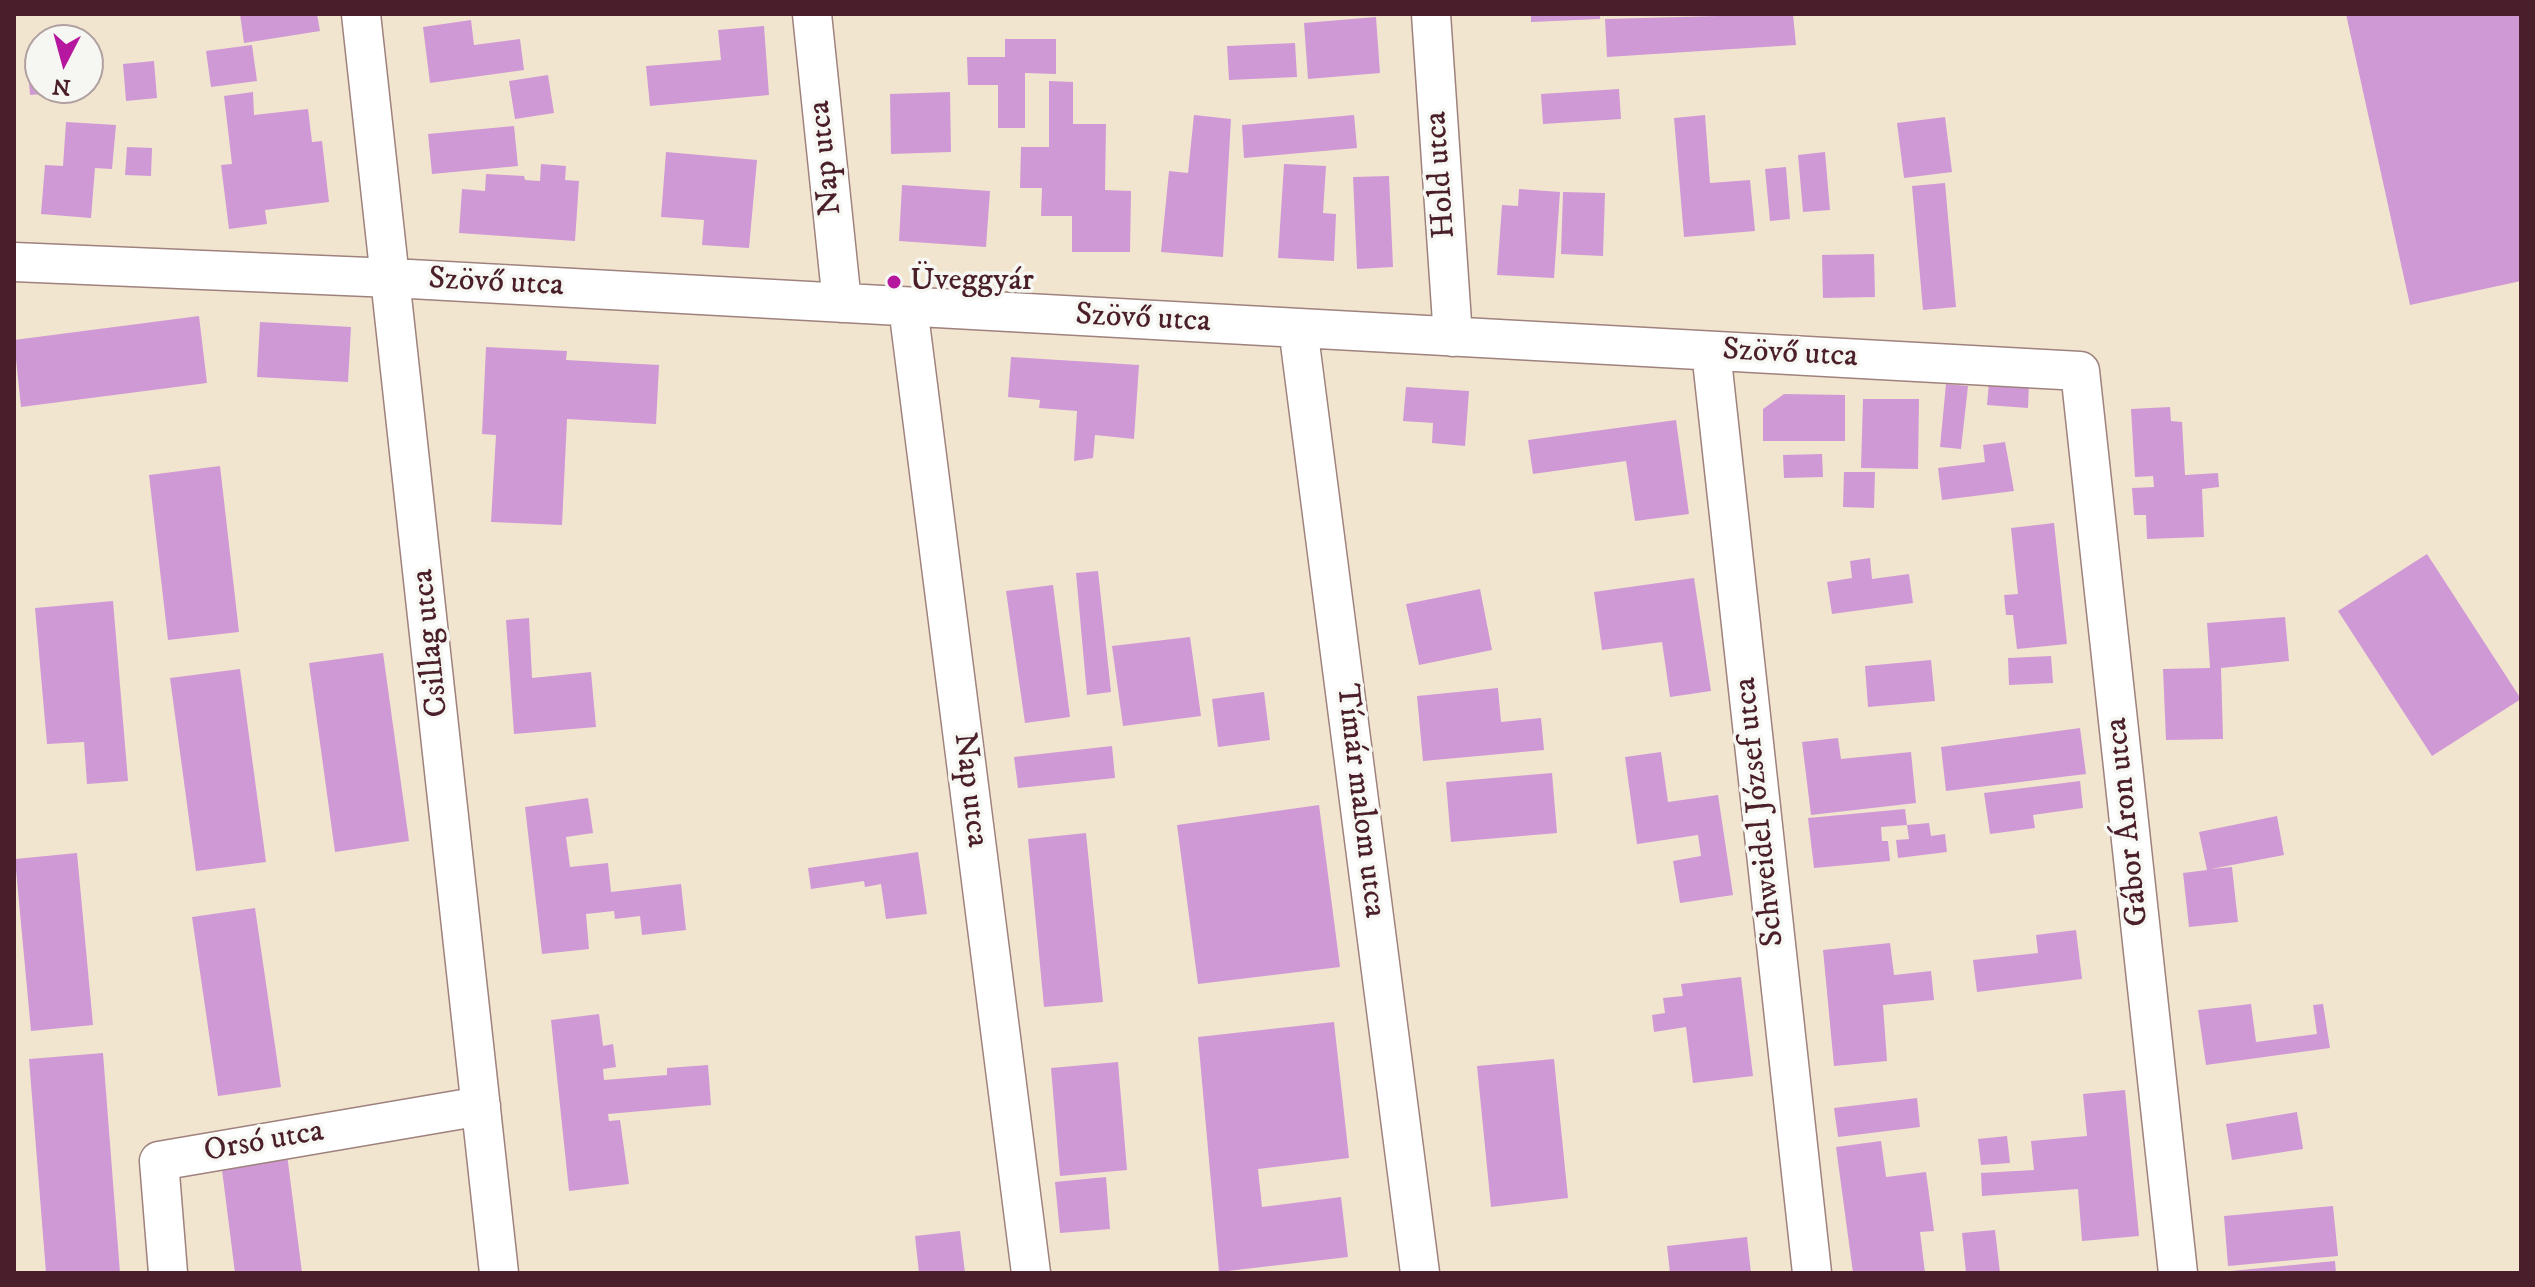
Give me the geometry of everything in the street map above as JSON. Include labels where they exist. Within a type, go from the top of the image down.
[{"type":"street","name":"Csillag utca","points":[[361,14],[499,1273]]},
{"type":"street","name":"Nap utca","points":[[812,14],[842,303]]},
{"type":"street","name":"Hold utca","points":[[1431,14],[1453,337]]},
{"type":"street","name":"Szövő utca","points":[[14,262],[392,278],[2080,371]]},
{"type":"street","name":"Nap utca","points":[[908,307],[1031,1273]]},
{"type":"street","name":"Tímár malom utca","points":[[1298,328],[1420,1273]]},
{"type":"street","name":"Schweidel József utca","points":[[1711,351],[1812,1273]]},
{"type":"street","name":"Gábor Áron utca","points":[[2080,371],[2178,1273]]},
{"type":"street","name":"Orsó utca","points":[[168,1273],[159,1161],[481,1106]]},
{"type":"building","points":[[240,14],[317,14],[320,31],[244,43]]},
{"type":"building","points":[[1531,14],[1600,14],[1600,19],[1531,22]]},
{"type":"building","points":[[1793,14],[1796,45],[1607,57],[1605,19]]},
{"type":"building","points":[[2346,14],[2521,14],[2521,281],[2410,305]]},
{"type":"building","points":[[1376,17],[1380,73],[1308,79],[1304,23]]},
{"type":"building","points":[[471,20],[474,45],[520,39],[524,70],[430,83],[423,27]]},
{"type":"building","points":[[764,26],[769,95],[650,106],[646,66],[721,60],[718,30]]},
{"type":"building","points":[[1005,39],[1056,39],[1056,74],[1025,73],[1025,128],[998,128],[998,85],[968,85],[967,57],[1005,57]]},
{"type":"building","points":[[1295,43],[1297,77],[1229,80],[1227,46]]},
{"type":"building","points":[[252,45],[257,81],[211,87],[206,51]]},
{"type":"building","points":[[154,61],[157,98],[126,101],[123,64]]},
{"type":"building","points":[[548,75],[554,113],[515,119],[509,81]]},
{"type":"building","points":[[1049,81],[1073,82],[1073,124],[1106,124],[1105,190],[1131,191],[1130,252],[1072,252],[1072,216],[1041,216],[1042,188],[1020,188],[1021,147],[1049,147]]},
{"type":"building","points":[[1619,89],[1621,119],[1543,124],[1541,94]]},
{"type":"building","points":[[253,92],[254,115],[308,109],[312,142],[322,141],[329,202],[265,210],[267,224],[229,229],[221,165],[232,164],[224,96]]},
{"type":"building","points":[[950,92],[951,152],[891,154],[890,94]]},
{"type":"building","points":[[1194,115],[1231,119],[1223,257],[1161,252],[1169,171],[1188,173]]},
{"type":"building","points":[[1354,115],[1357,148],[1244,158],[1242,125]]},
{"type":"building","points":[[1705,115],[1710,183],[1750,180],[1755,231],[1684,237],[1674,118]]},
{"type":"building","points":[[1945,117],[1952,172],[1904,178],[1897,123]]},
{"type":"building","points":[[66,122],[116,125],[112,169],[95,168],[91,218],[41,214],[45,165],[63,166]]},
{"type":"building","points":[[514,126],[518,166],[432,174],[428,134]]},
{"type":"building","points":[[127,147],[152,148],[151,176],[125,175]]},
{"type":"building","points":[[666,152],[757,160],[749,248],[702,245],[704,220],[661,217]]},
{"type":"building","points":[[1825,152],[1830,210],[1803,212],[1798,155]]},
{"type":"building","points":[[541,164],[566,166],[565,180],[579,181],[575,241],[459,233],[462,189],[485,191],[486,174],[524,176],[525,180],[540,181]]},
{"type":"building","points":[[1284,164],[1326,166],[1323,213],[1336,214],[1334,261],[1278,258]]},
{"type":"building","points":[[1786,167],[1790,219],[1770,221],[1765,169]]},
{"type":"building","points":[[1389,176],[1393,267],[1357,269],[1353,177]]},
{"type":"building","points":[[1945,183],[1956,307],[1923,310],[1912,186]]},
{"type":"building","points":[[902,185],[990,191],[986,247],[899,241]]},
{"type":"building","points":[[1519,189],[1560,192],[1554,278],[1497,275],[1502,205],[1518,206]]},
{"type":"building","points":[[1563,192],[1605,193],[1603,256],[1561,254]]},
{"type":"building","points":[[1874,254],[1875,297],[1823,298],[1822,255]]},
{"type":"building","points":[[199,316],[207,383],[21,407],[14,340]]},
{"type":"building","points":[[260,322],[351,327],[348,382],[257,377]]},
{"type":"building","points":[[486,347],[567,351],[566,360],[659,365],[656,424],[567,419],[562,525],[491,522],[496,435],[482,434]]},
{"type":"building","points":[[1011,357],[1139,365],[1134,439],[1095,435],[1093,458],[1074,461],[1077,411],[1039,408],[1040,400],[1008,397]]},
{"type":"building","points":[[1989,382],[2029,384],[2028,408],[1987,405]]},
{"type":"building","points":[[1946,384],[1968,386],[1961,449],[1940,447]]},
{"type":"building","points":[[1406,387],[1469,391],[1465,446],[1432,443],[1433,423],[1403,421]]},
{"type":"building","points":[[1784,394],[1845,395],[1845,441],[1763,441],[1763,409]]},
{"type":"building","points":[[1863,399],[1919,399],[1918,469],[1861,468]]},
{"type":"building","points":[[2170,407],[2171,421],[2182,422],[2185,475],[2218,473],[2219,487],[2202,489],[2204,537],[2147,539],[2146,515],[2134,515],[2132,488],[2154,487],[2153,476],[2135,477],[2131,409]]},
{"type":"building","points":[[1676,420],[1689,514],[1635,521],[1626,461],[1533,474],[1528,440]]},
{"type":"building","points":[[2005,442],[2014,491],[1942,500],[1938,468],[1985,462],[1983,445]]},
{"type":"building","points":[[1822,454],[1823,477],[1784,478],[1783,455]]},
{"type":"building","points":[[220,466],[239,632],[168,640],[149,475]]},
{"type":"building","points":[[1844,472],[1875,472],[1874,508],[1843,507]]},
{"type":"building","points":[[2054,523],[2067,644],[2017,649],[2013,615],[2006,615],[2004,595],[2018,594],[2011,528]]},
{"type":"building","points":[[2427,554],[2521,699],[2432,756],[2338,611]]},
{"type":"building","points":[[1870,558],[1872,579],[1909,574],[1913,603],[1832,614],[1827,582],[1852,578],[1850,561]]},
{"type":"building","points":[[1098,571],[1111,692],[1087,695],[1076,573]]},
{"type":"building","points":[[1694,578],[1711,691],[1670,697],[1662,642],[1602,650],[1594,592]]},
{"type":"building","points":[[1053,585],[1070,717],[1025,723],[1006,591]]},
{"type":"building","points":[[1480,589],[1492,650],[1419,665],[1406,604]]},
{"type":"building","points":[[113,601],[128,781],[87,784],[84,742],[47,744],[35,608]]},
{"type":"building","points":[[2285,617],[2289,661],[2221,668],[2223,739],[2166,740],[2163,669],[2210,668],[2207,623]]},
{"type":"building","points":[[529,618],[532,678],[591,672],[596,727],[514,734],[506,620]]},
{"type":"building","points":[[1190,637],[1201,716],[1123,726],[1112,646]]},
{"type":"building","points":[[383,653],[409,841],[335,852],[309,663]]},
{"type":"building","points":[[2051,656],[2053,683],[2009,685],[2008,658]]},
{"type":"building","points":[[1931,660],[1935,701],[1868,707],[1865,666]]},
{"type":"building","points":[[240,669],[266,862],[196,871],[170,678]]},
{"type":"building","points":[[1498,688],[1501,722],[1541,718],[1544,750],[1423,761],[1417,696]]},
{"type":"building","points":[[1264,692],[1270,740],[1218,747],[1212,699]]},
{"type":"building","points":[[2080,728],[2086,774],[1946,791],[1941,747]]},
{"type":"building","points":[[1838,738],[1841,759],[1911,752],[1916,803],[1811,815],[1802,742]]},
{"type":"building","points":[[1112,746],[1115,778],[1018,788],[1014,757]]},
{"type":"building","points":[[1661,752],[1668,802],[1718,795],[1733,895],[1680,903],[1673,861],[1701,856],[1698,835],[1637,844],[1625,757]]},
{"type":"building","points":[[1552,773],[1557,833],[1451,842],[1446,782]]},
{"type":"building","points":[[2080,781],[2083,808],[2033,815],[2035,828],[1990,834],[1984,793]]},
{"type":"building","points":[[588,798],[593,833],[566,837],[570,867],[608,863],[611,892],[681,884],[686,930],[642,935],[640,916],[615,919],[614,911],[586,914],[589,949],[542,954],[525,807]]},
{"type":"building","points":[[1319,805],[1340,967],[1198,984],[1177,825]]},
{"type":"building","points":[[1905,809],[1907,825],[1881,827],[1882,841],[1888,841],[1890,861],[1814,868],[1808,818]]},
{"type":"building","points":[[2277,816],[2284,855],[2211,869],[2232,867],[2238,922],[2189,927],[2183,873],[2207,870],[2199,832]]},
{"type":"building","points":[[1929,823],[1931,836],[1945,834],[1947,852],[1898,858],[1896,840],[1909,839],[1907,825]]},
{"type":"building","points":[[1086,833],[1103,1002],[1044,1007],[1028,839]]},
{"type":"building","points":[[918,852],[927,914],[886,919],[881,884],[865,887],[864,881],[811,889],[808,868]]},
{"type":"building","points":[[77,853],[93,1025],[31,1031],[15,859]]},
{"type":"building","points":[[255,908],[281,1087],[218,1096],[192,917]]},
{"type":"building","points":[[2076,930],[2082,979],[1977,992],[1973,960],[2038,953],[2036,935]]},
{"type":"building","points":[[1890,943],[1894,975],[1931,971],[1934,1000],[1883,1005],[1887,1061],[1834,1066],[1823,950]]},
{"type":"building","points":[[1741,977],[1753,1076],[1693,1083],[1686,1027],[1654,1032],[1652,1015],[1665,1013],[1663,998],[1683,996],[1681,984]]},
{"type":"building","points":[[2251,1004],[2256,1042],[2317,1034],[2313,1005],[2323,1004],[2330,1048],[2206,1065],[2198,1010]]},
{"type":"building","points":[[599,1014],[603,1046],[613,1044],[616,1067],[603,1069],[604,1080],[667,1075],[667,1068],[708,1065],[711,1105],[608,1114],[609,1121],[620,1120],[629,1184],[569,1191],[551,1020]]},
{"type":"building","points":[[1334,1022],[1349,1158],[1258,1169],[1262,1207],[1341,1197],[1348,1257],[1219,1272],[1198,1037]]},
{"type":"building","points":[[103,1053],[120,1273],[46,1273],[29,1059]]},
{"type":"building","points":[[1554,1059],[1568,1198],[1491,1207],[1477,1066]]},
{"type":"building","points":[[1118,1062],[1127,1170],[1060,1176],[1051,1068]]},
{"type":"building","points":[[2125,1090],[2139,1236],[2082,1241],[2078,1189],[1982,1196],[1981,1173],[2034,1170],[2031,1141],[2087,1136],[2083,1094]]},
{"type":"building","points":[[1917,1098],[1920,1127],[1838,1137],[1834,1108]]},
{"type":"building","points":[[2297,1112],[2303,1149],[2232,1160],[2226,1124]]},
{"type":"building","points":[[2007,1136],[2010,1163],[1981,1165],[1978,1139]]},
{"type":"building","points":[[1881,1141],[1886,1177],[1926,1172],[1934,1231],[1920,1232],[1925,1273],[1853,1273],[1836,1147]]},
{"type":"building","points":[[286,1146],[302,1273],[235,1273],[220,1154]]},
{"type":"building","points":[[1106,1177],[1110,1229],[1060,1233],[1055,1182]]},
{"type":"building","points":[[2333,1206],[2338,1256],[2228,1266],[2224,1216]]},
{"type":"building","points":[[1995,1230],[2000,1273],[1966,1273],[1962,1233]]},
{"type":"building","points":[[960,1231],[965,1273],[919,1273],[915,1236]]},
{"type":"building","points":[[1747,1237],[1751,1273],[1670,1273],[1667,1246]]},
{"type":"building","points":[[2335,1261],[2336,1273],[2231,1273],[2231,1271]]},
{"type":"place","name":"Üveggyár","points":[[894,282]]}]
